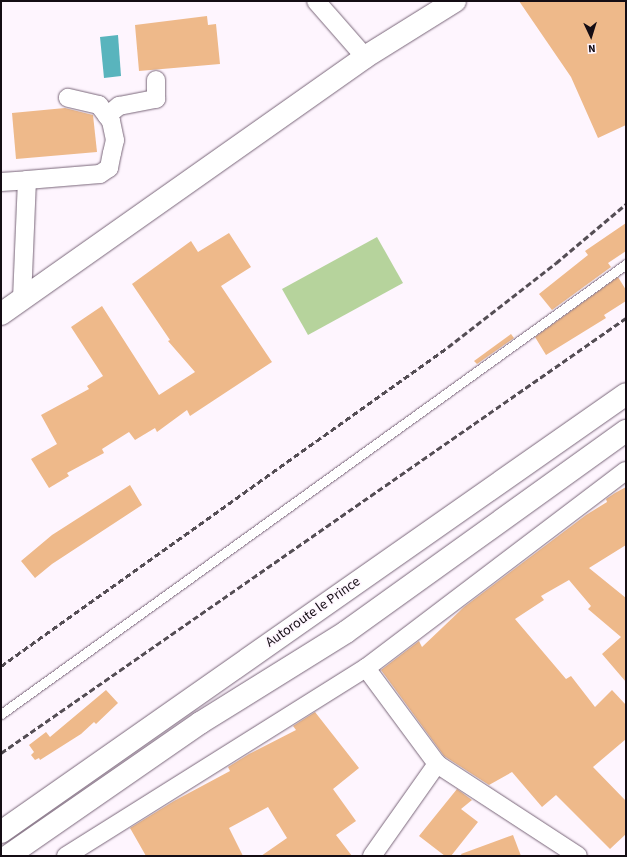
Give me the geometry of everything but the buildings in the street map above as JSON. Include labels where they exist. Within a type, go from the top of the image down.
[{"type":"main road","points":[[1,314],[364,57],[455,1]]},
{"type":"main road","name":"Autoroute le Prince","points":[[1,832],[626,394]]},
{"type":"main road","points":[[8,856],[200,723],[346,632],[626,431]]},
{"type":"street","points":[[316,1],[364,57]]},
{"type":"street","points":[[107,116],[119,106],[156,99],[156,80]]},
{"type":"street","points":[[1,182],[100,174],[109,168],[115,140],[111,121],[99,105],[68,98]]},
{"type":"street","points":[[22,299],[27,180]]},
{"type":"street","points":[[66,856],[366,668],[626,471]]},
{"type":"street","points":[[366,668],[436,764],[578,856]]},
{"type":"street","points":[[372,856],[436,764]]},
{"type":"lane","points":[[1,714],[626,264]]},
{"type":"green space","points":[[377,237],[403,283],[308,335],[282,289]]},
{"type":"water","points":[[118,35],[121,76],[104,78],[100,37]]},
{"type":"railway","points":[[1,666],[448,347],[556,263],[626,204]]},
{"type":"railway","points":[[1,753],[626,318]]}]
